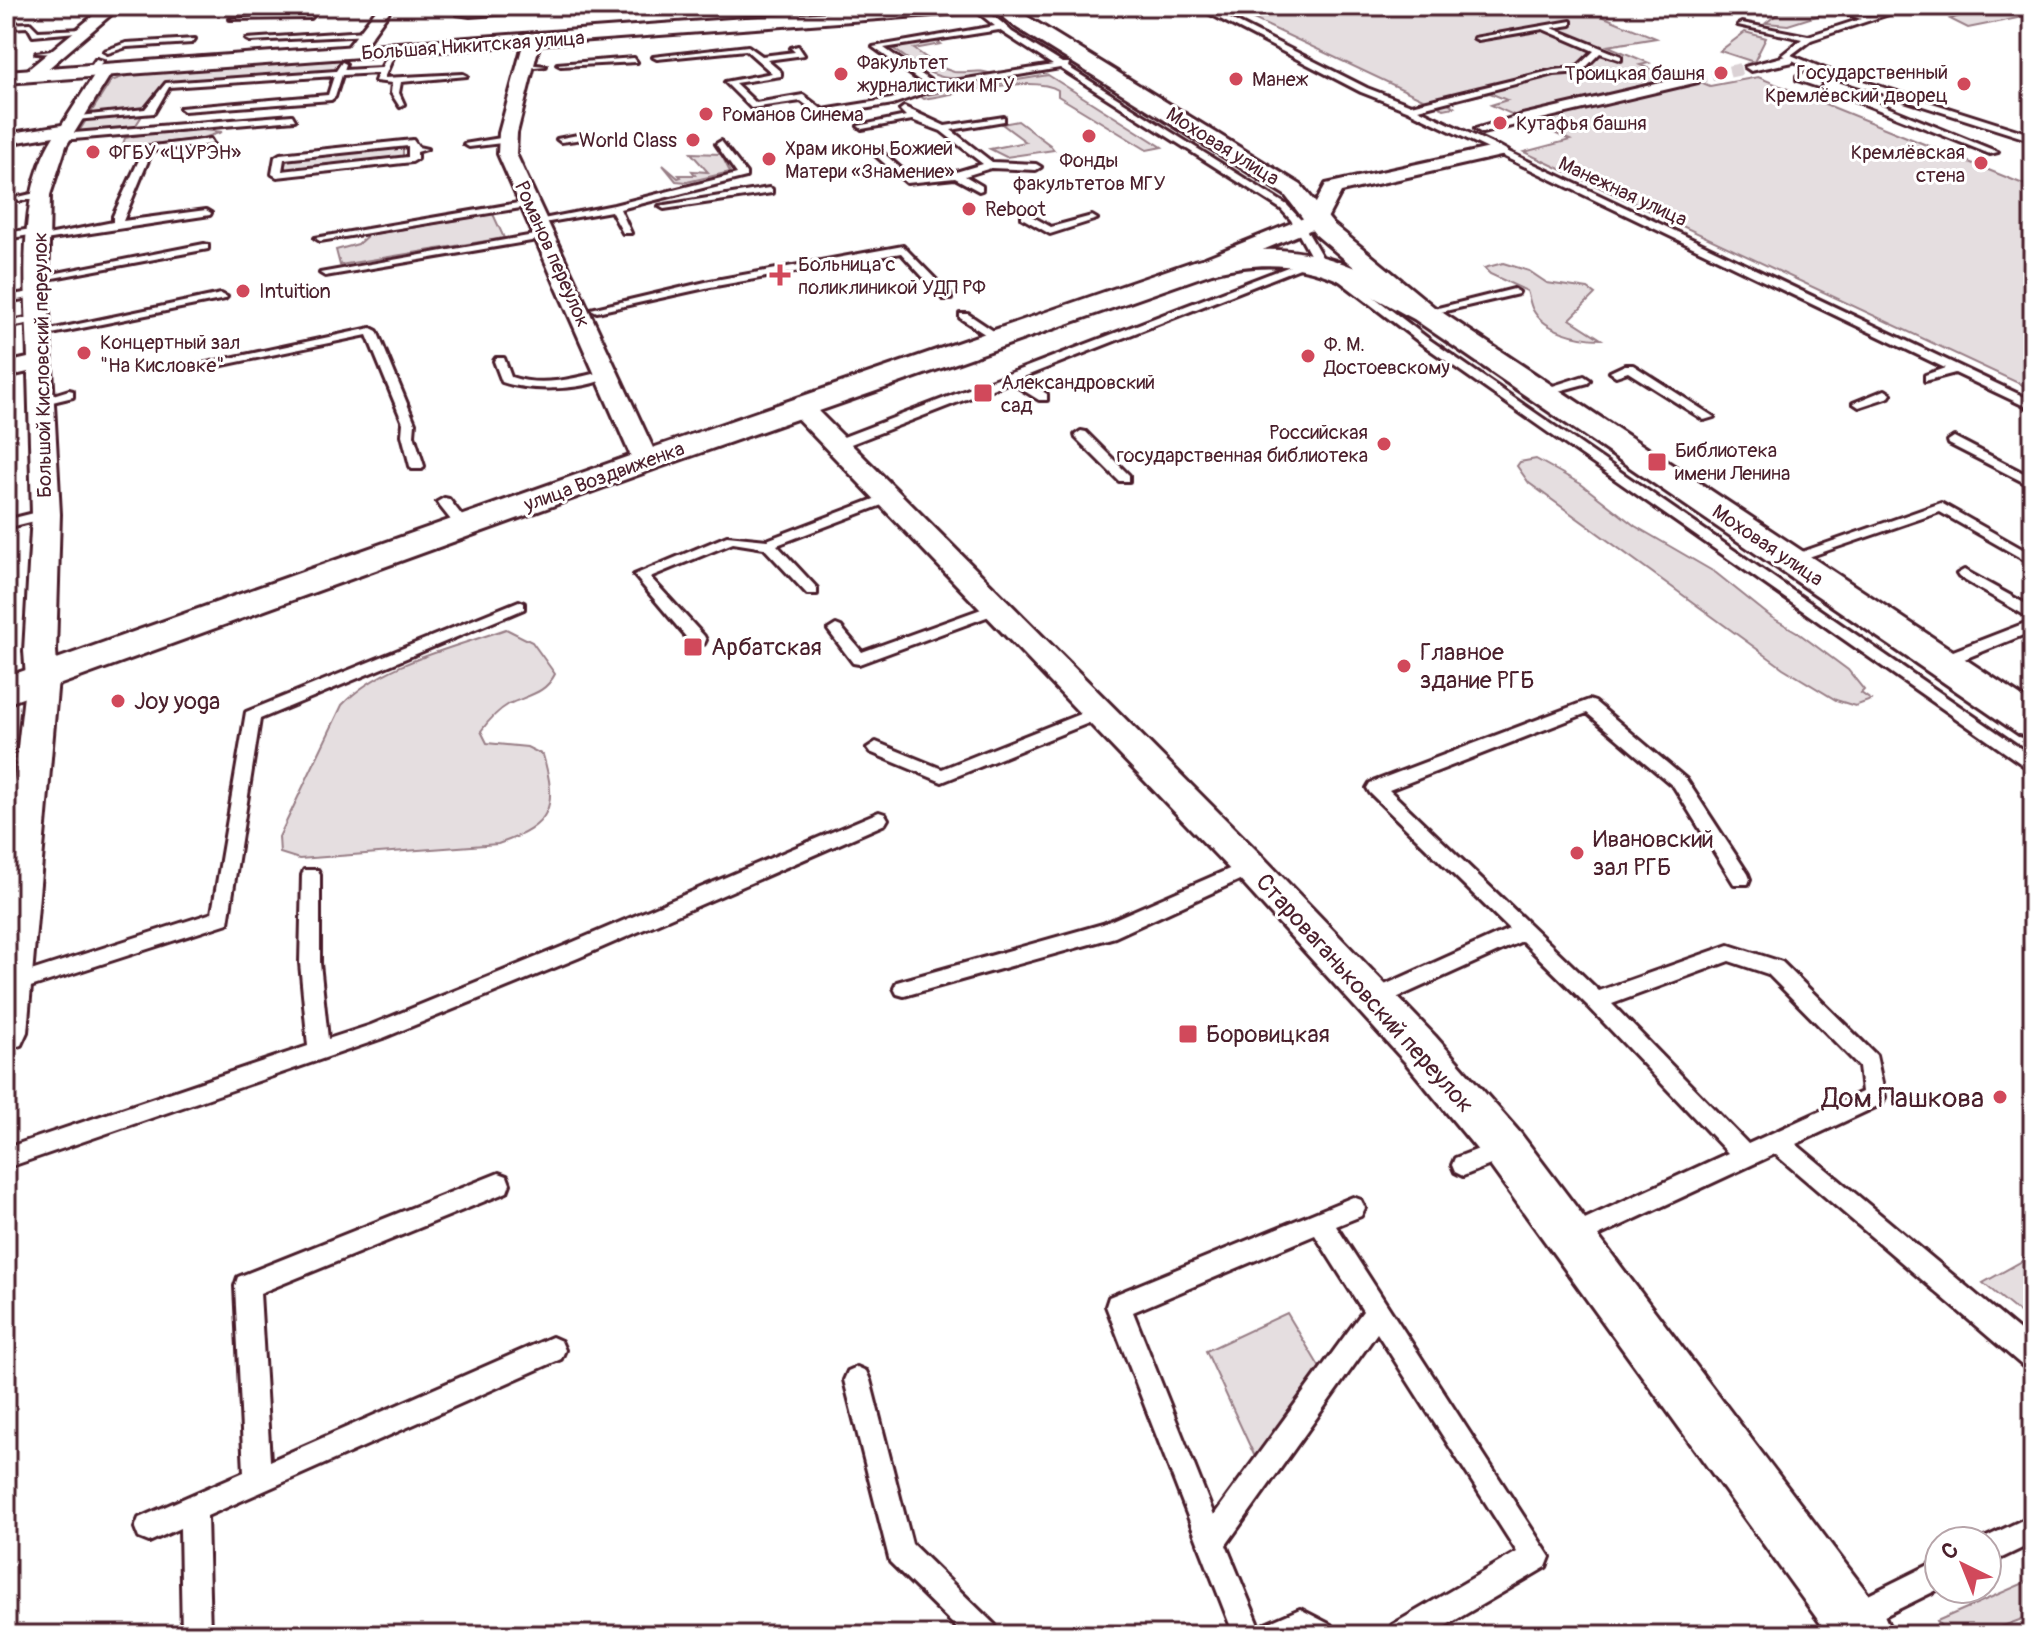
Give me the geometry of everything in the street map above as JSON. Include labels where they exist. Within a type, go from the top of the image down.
[{"type":"main road","name":"Большая Никитская улица","points":[[6,77],[101,63],[351,53],[532,41],[639,28],[978,6]]},
{"type":"main road","name":"Моховая улица","points":[[999,6],[1023,24],[1293,190],[1308,224],[1324,229],[1424,313],[2033,724]]},
{"type":"main road","name":"улица Воздвиженка","points":[[6,691],[453,514],[646,461],[1203,267],[1258,256],[1279,256],[1321,265]]},
{"type":"main road","name":"Моховая улица","points":[[1321,265],[1424,313]]},
{"type":"street","points":[[31,75],[114,6]]},
{"type":"street","points":[[351,53],[386,6]]},
{"type":"street","points":[[510,144],[534,66],[532,41]]},
{"type":"street","points":[[1751,67],[1789,59]]},
{"type":"street","name":"Большой Кисловский переулок","points":[[6,1032],[42,678],[40,651],[46,514],[37,326],[38,234],[30,197],[101,63]]},
{"type":"street","points":[[1473,131],[1694,79]]},
{"type":"street","points":[[6,139],[68,128]]},
{"type":"street","name":"Романов переулок","points":[[510,144],[538,220],[646,461]]},
{"type":"street","points":[[1308,224],[1333,188],[1499,151]]},
{"type":"street","name":"улица Воздвиженка","points":[[1203,267],[1308,224]]},
{"type":"street","points":[[6,370],[39,362]]},
{"type":"street","name":"Староваганьковский переулок","points":[[800,407],[1376,998],[1505,1149],[1858,1627]]},
{"type":"lane","points":[[234,19],[311,16],[318,6]]},
{"type":"lane","points":[[463,6],[460,12],[470,14],[594,6]]},
{"type":"lane","points":[[978,6],[999,28],[1198,150],[1308,224],[1321,265],[1426,342],[2033,766]]},
{"type":"lane","name":"Манежная улица","points":[[1199,6],[1364,90],[1473,131],[1499,151],[2033,406]]},
{"type":"lane","points":[[1830,6],[1868,19]]},
{"type":"lane","points":[[1909,6],[1808,38],[1788,52],[1789,59],[2033,138]]},
{"type":"lane","points":[[6,26],[15,19],[14,16]]},
{"type":"lane","points":[[1478,38],[1568,23]]},
{"type":"lane","points":[[933,87],[877,47],[1023,24]]},
{"type":"lane","points":[[6,26],[30,25],[35,32],[33,34],[83,31]]},
{"type":"lane","points":[[1742,25],[1808,38]]},
{"type":"lane","points":[[1544,27],[1618,58]]},
{"type":"lane","points":[[250,39],[366,33]]},
{"type":"lane","points":[[101,63],[126,45],[192,41]]},
{"type":"lane","points":[[657,57],[748,48],[778,74],[729,82],[754,106],[803,98],[821,113],[893,101],[933,87],[1085,61]]},
{"type":"lane","points":[[761,59],[801,53],[795,48]]},
{"type":"lane","points":[[392,50],[379,81],[463,76]]},
{"type":"lane","points":[[1410,108],[1554,72],[1578,70],[1599,50]]},
{"type":"lane","points":[[40,53],[59,52]]},
{"type":"lane","points":[[184,108],[331,97],[338,73],[351,53]]},
{"type":"lane","points":[[561,64],[634,60]]},
{"type":"lane","points":[[68,128],[149,111],[166,85],[384,70]]},
{"type":"lane","points":[[1818,85],[1800,78],[1822,71]]},
{"type":"lane","points":[[397,80],[395,93],[400,104]]},
{"type":"lane","points":[[1847,94],[1993,152]]},
{"type":"lane","points":[[893,101],[913,117],[944,129],[990,165]]},
{"type":"lane","points":[[862,126],[913,117]]},
{"type":"lane","points":[[68,128],[292,118]]},
{"type":"lane","points":[[944,129],[1001,119]]},
{"type":"lane","points":[[561,139],[588,136]]},
{"type":"lane","points":[[118,224],[118,216],[148,149],[210,142]]},
{"type":"lane","points":[[413,143],[417,149],[412,159],[277,174],[280,157],[413,143]]},
{"type":"lane","points":[[469,144],[510,144]]},
{"type":"lane","points":[[616,211],[743,175],[721,144]]},
{"type":"lane","points":[[878,153],[910,181],[957,175],[990,165],[1036,167]]},
{"type":"lane","points":[[957,175],[979,188]]},
{"type":"lane","points":[[320,238],[538,220],[769,191]]},
{"type":"lane","points":[[616,211],[627,231]]},
{"type":"lane","points":[[6,236],[206,213]]},
{"type":"lane","points":[[1026,216],[1050,231],[1092,219]]},
{"type":"lane","points":[[325,273],[538,220]]},
{"type":"lane","points":[[6,299],[37,286],[204,247]]},
{"type":"lane","points":[[597,309],[710,284],[903,249],[947,297]]},
{"type":"lane","points":[[838,444],[1011,377],[1321,265]]},
{"type":"lane","points":[[1424,313],[1514,292]]},
{"type":"lane","points":[[6,325],[37,326],[221,297]]},
{"type":"lane","points":[[964,316],[998,338]]},
{"type":"lane","points":[[199,366],[371,331],[409,423],[408,435],[417,466]]},
{"type":"lane","points":[[500,361],[506,379],[517,384],[557,384],[608,374]]},
{"type":"lane","points":[[1616,372],[1629,368],[1708,417]]},
{"type":"lane","points":[[1929,378],[1955,369]]},
{"type":"lane","points":[[1011,377],[1043,397]]},
{"type":"lane","points":[[1540,392],[1584,380]]},
{"type":"lane","points":[[40,401],[69,394]]},
{"type":"lane","points":[[1859,403],[1885,394]]},
{"type":"lane","points":[[1081,435],[1124,478]]},
{"type":"lane","points":[[1954,441],[2033,483]]},
{"type":"lane","points":[[698,640],[641,575],[732,539],[768,544],[890,497]]},
{"type":"lane","points":[[1789,559],[1941,507],[2033,561]]},
{"type":"lane","points":[[6,524],[46,514]]},
{"type":"lane","points":[[768,544],[812,591]]},
{"type":"lane","points":[[1964,574],[2033,615]]},
{"type":"lane","points":[[12,985],[221,918],[252,716],[519,606]]},
{"type":"lane","points":[[836,630],[859,659],[998,608]]},
{"type":"lane","points":[[1941,662],[2033,625]]},
{"type":"lane","points":[[1741,879],[1680,783],[1589,706],[1376,788],[1596,1001],[1746,1157]]},
{"type":"lane","points":[[876,748],[942,776],[1100,712]]},
{"type":"lane","points":[[6,1158],[376,1032],[879,819]]},
{"type":"lane","points":[[904,988],[1108,931],[1250,867]]},
{"type":"lane","points":[[311,875],[310,963],[319,1051]]},
{"type":"lane","points":[[1376,998],[1525,931]]},
{"type":"lane","points":[[1571,1237],[1874,1097],[1869,1062],[1775,968],[1729,953],[1596,1001]]},
{"type":"lane","points":[[1779,1143],[2033,1358]]},
{"type":"lane","points":[[1463,1165],[1505,1149]]},
{"type":"lane","points":[[258,1480],[247,1286],[499,1184]]},
{"type":"lane","points":[[1248,1635],[1118,1306],[1353,1208]]},
{"type":"lane","points":[[1319,1220],[1536,1557],[1402,1635]]},
{"type":"lane","points":[[1211,1542],[1378,1311]]},
{"type":"lane","points":[[149,1528],[552,1350]]},
{"type":"lane","points":[[857,1380],[900,1552],[985,1635]]},
{"type":"lane","points":[[193,1508],[196,1635]]},
{"type":"lane","points":[[2003,1543],[2033,1529]]},
{"type":"lane","points":[[1858,1627],[1923,1584]]},
{"type":"lane","points":[[1273,1635],[1300,1623],[1321,1635]]},
{"type":"shaded area","points":[[1226,6],[1577,6],[1656,38],[1608,46],[1649,63],[1640,65],[1671,78],[1685,76],[1710,86],[1758,77],[2033,188],[2033,390],[1524,152],[1570,140],[1491,105],[1507,100],[1490,93],[1447,102],[1454,107],[1444,109]]},
{"type":"shaded area","points":[[1787,6],[1806,6],[1826,13],[1788,25],[1766,23]]},
{"type":"shaded area","points":[[1992,6],[2033,6],[2033,15],[1968,28],[1950,19]]},
{"type":"shaded area","points":[[1745,32],[1766,38],[1754,62],[1720,51]]},
{"type":"shaded area","points":[[935,40],[941,44],[914,49],[948,70],[992,75],[960,79],[937,76],[891,47]]},
{"type":"shaded area","points":[[343,58],[336,72],[162,85],[134,128],[78,133],[111,81],[137,72]]},
{"type":"shaded area","points":[[1048,75],[1162,147],[1147,150],[1058,96],[1058,90],[1047,86],[1013,84],[924,99],[920,96]]},
{"type":"shaded area","points":[[1018,121],[1054,150],[1006,157],[990,149],[1026,142],[1002,124]]},
{"type":"shaded area","points":[[193,129],[222,132],[200,139],[122,147],[125,138],[158,131]]},
{"type":"shaded area","points":[[403,147],[403,157],[284,170],[286,160]]},
{"type":"shaded area","points":[[691,153],[721,154],[730,172],[687,182],[676,181],[663,165],[678,178],[681,177],[679,175],[695,175],[692,171],[708,172]]},
{"type":"shaded area","points":[[493,214],[504,238],[340,265],[336,250],[358,244],[368,235]]},
{"type":"shaded area","points":[[1503,263],[1529,271],[1547,283],[1588,289],[1595,294],[1570,319],[1601,339],[1573,335],[1554,328],[1538,317],[1527,291],[1490,274],[1484,268]]},
{"type":"shaded area","points":[[1536,459],[1581,484],[1635,526],[1716,573],[1771,617],[1848,670],[1864,690],[1861,693],[1871,700],[1855,706],[1836,700],[1783,668],[1529,483],[1517,466],[1520,462]]},
{"type":"shaded area","points":[[506,629],[532,642],[555,674],[541,690],[501,710],[481,731],[487,743],[527,747],[543,755],[550,801],[540,821],[530,830],[498,844],[299,859],[280,853],[279,837],[342,705],[358,690],[397,668]]},
{"type":"shaded area","points":[[2033,1255],[2033,1324],[1983,1283]]},
{"type":"shaded area","points":[[1287,1313],[1320,1368],[1255,1457],[1206,1351]]},
{"type":"shaded area","points":[[2033,1579],[2033,1615],[1979,1635],[1948,1635],[1937,1621],[1974,1605],[2003,1605],[2003,1592]]},
{"type":"tunnel","points":[[1694,79],[1751,67]]},
{"type":"place","name":"Троицкая башня","points":[[1721,73]]},
{"type":"place","name":"Факультет журналистики МГУ","points":[[841,74]]},
{"type":"place","name":"Манеж","points":[[1236,79]]},
{"type":"place","name":"Государственный Кремлёвский дворец","points":[[1964,84]]},
{"type":"place","name":"Романов Синема","points":[[706,114]]},
{"type":"place","name":"Кутафья башня","points":[[1500,123]]},
{"type":"place","name":"Фонды факультетов МГУ","points":[[1089,136]]},
{"type":"place","name":"World Class","points":[[693,140]]},
{"type":"place","name":"ФГБУ «ЦУРЭН»","points":[[93,152]]},
{"type":"place","name":"Храм иконы Божией Матери «Знамение»","points":[[769,159]]},
{"type":"place","name":"Кремлёвская стена","points":[[1981,163]]},
{"type":"place","name":"Reboot","points":[[969,209]]},
{"type":"place","name":"Больница с поликлиникой УДП РФ","points":[[780,275]]},
{"type":"place","name":"Intuition","points":[[243,291]]},
{"type":"place","name":"Концертный зал \"На Кисловке\"","points":[[84,353]]},
{"type":"place","name":"Ф. М. Достоевскому","points":[[1308,356]]},
{"type":"place","name":"Александровский сад","points":[[983,393]]},
{"type":"place","name":"Российская государственная библиотека","points":[[1384,444]]},
{"type":"place","name":"Библиотека имени Ленина","points":[[1657,462]]},
{"type":"place","name":"Арбатская","points":[[693,647]]},
{"type":"place","name":"Главное здание РГБ","points":[[1404,666]]},
{"type":"place","name":"Joy yoga","points":[[118,701]]},
{"type":"place","name":"Ивановский зал РГБ","points":[[1577,853]]},
{"type":"place","name":"Боровицкая","points":[[1188,1034]]},
{"type":"place","name":"Дом Пашкова","points":[[2000,1097]]}]
